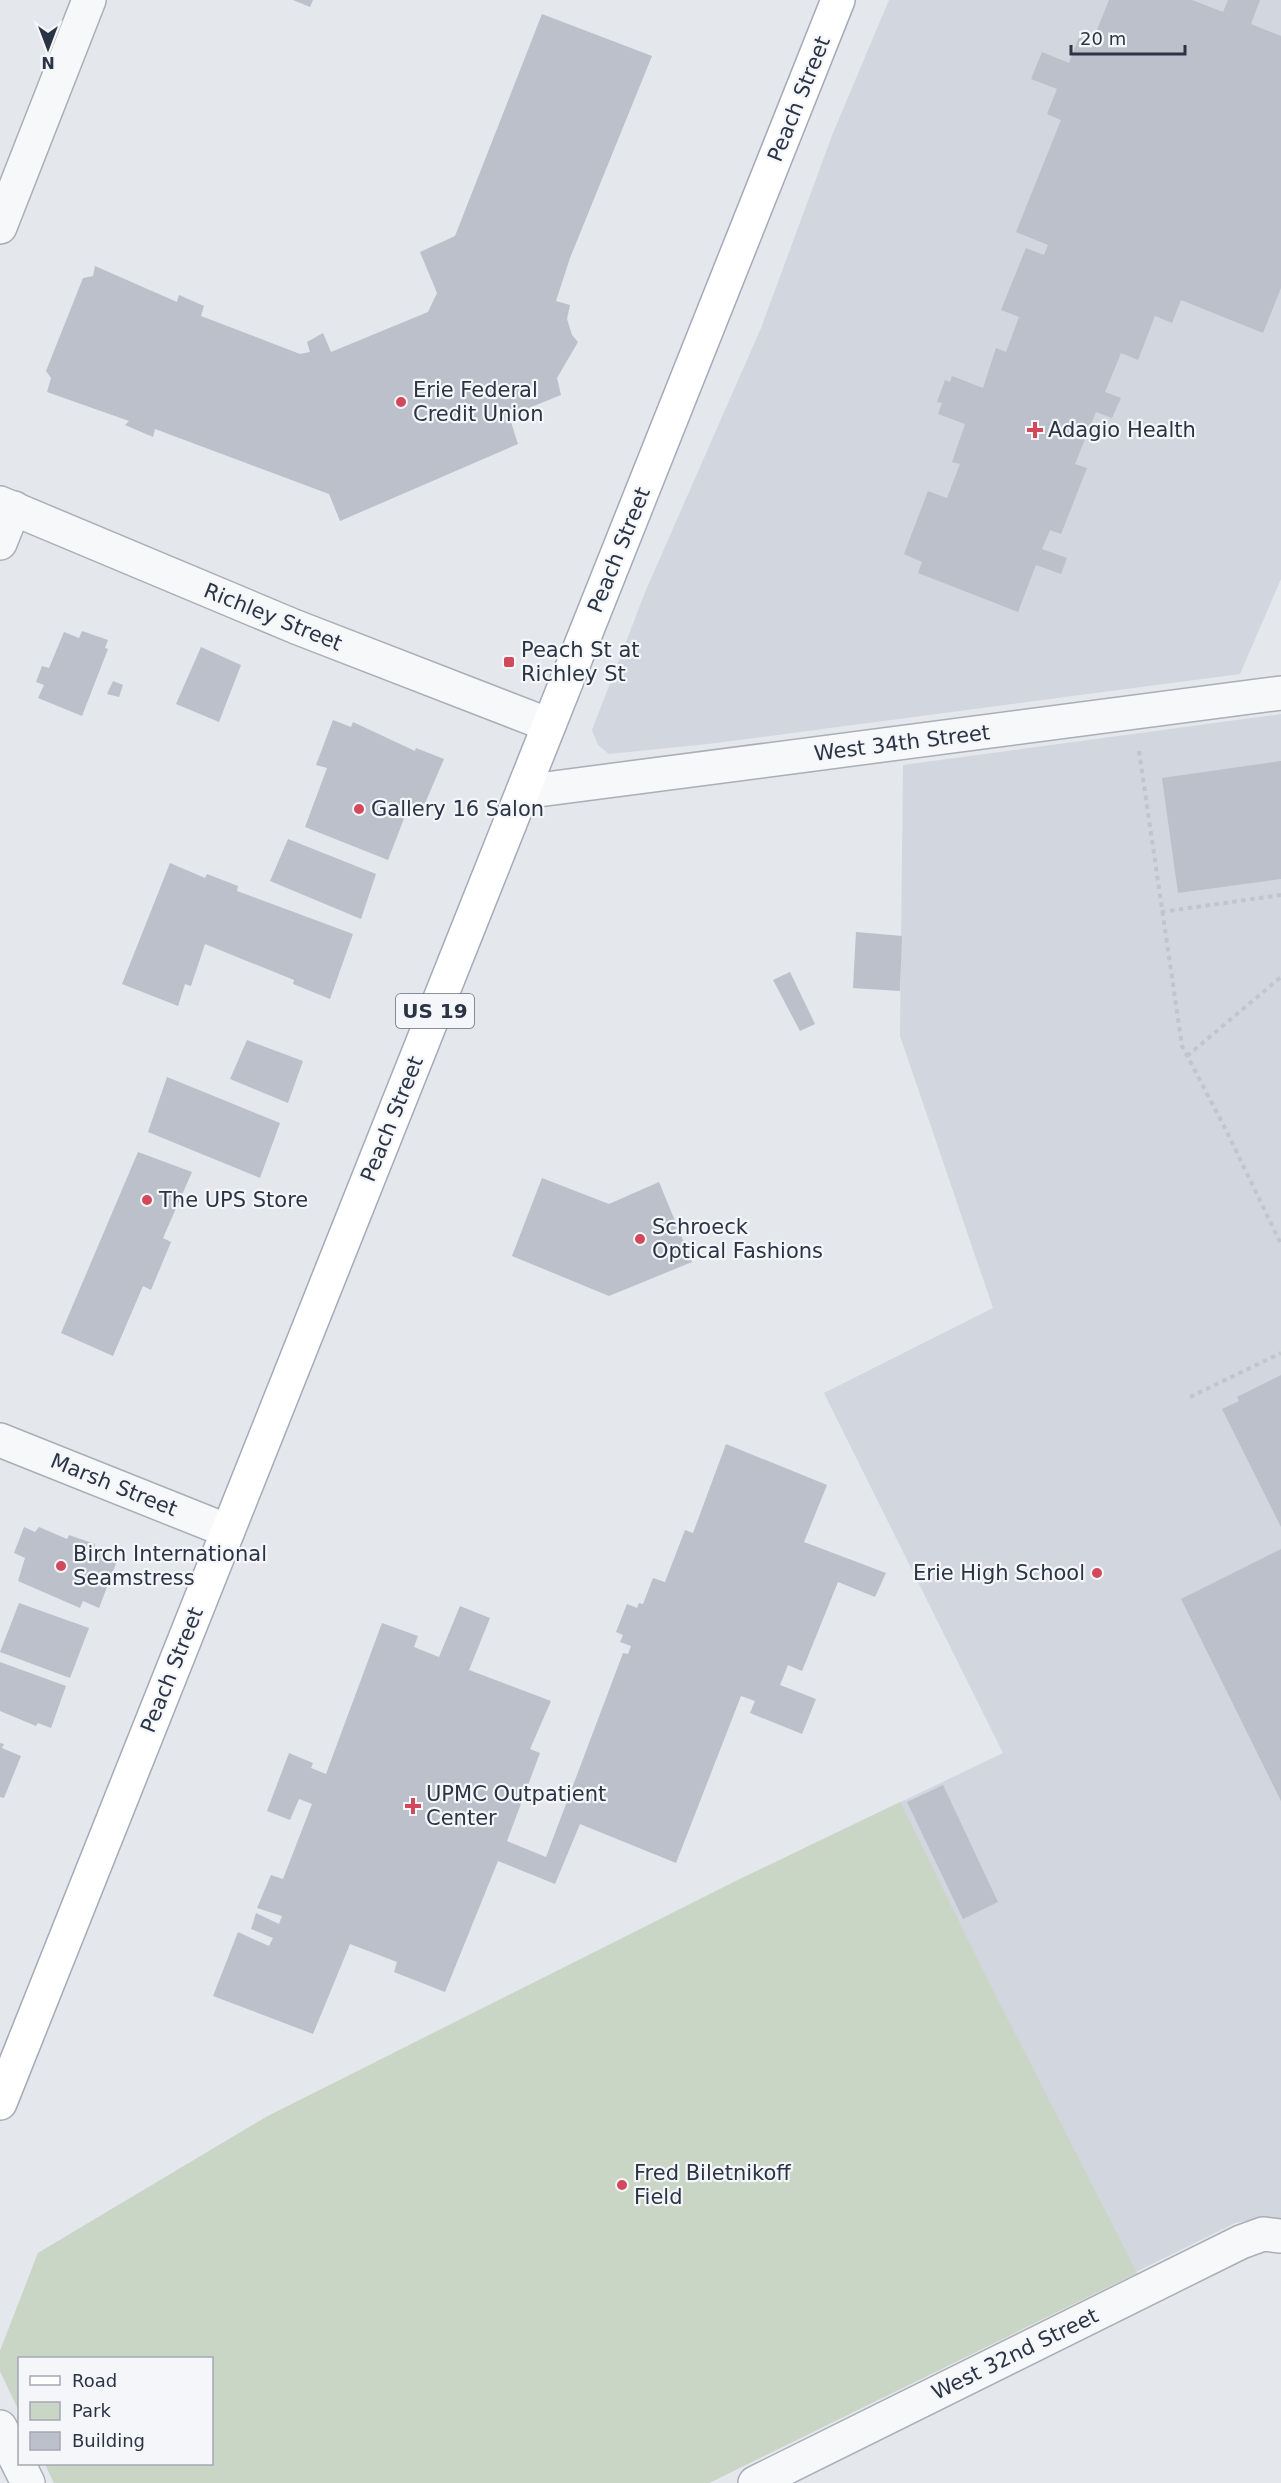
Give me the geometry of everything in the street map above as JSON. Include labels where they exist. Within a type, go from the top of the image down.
[{"type":"main road","name":"Peach Street","points":[[0,2103],[838,0]]},
{"type":"street","points":[[0,227],[89,0]]},
{"type":"street","points":[[0,543],[7,505]]},
{"type":"street","name":"Richley Street","points":[[7,505],[276,619],[549,725]]},
{"type":"street","name":"West 34th Street","points":[[523,792],[1281,693]]},
{"type":"street","name":"Marsh Street","points":[[0,1440],[228,1531]]},
{"type":"street","name":"West 32nd Street","points":[[754,2483],[1241,2242],[1263,2234],[1280,2236]]},
{"type":"street","points":[[0,2427],[18,2463]]},
{"type":"street","points":[[19,2465],[28,2483]]},
{"type":"path","points":[[1139,751],[1175,1012],[1182,1046],[1281,1244]]},
{"type":"path","points":[[1161,912],[1281,895]]},
{"type":"path","points":[[1187,1056],[1281,977]]},
{"type":"path","points":[[1190,1397],[1281,1353]]},
{"type":"shaded area","points":[[889,0],[1281,0],[1281,579],[1240,674],[708,744],[609,754],[598,745],[592,730],[646,590],[761,328],[833,133]]},
{"type":"shaded area","name":"Erie High School","points":[[1281,714],[1281,2222],[1256,2219],[1235,2223],[709,2483],[54,2483],[45,2465],[213,2465],[213,2357],[18,2357],[18,2409],[0,2371],[0,2351],[38,2253],[266,2117],[738,1880],[1003,1753],[824,1393],[993,1308],[900,1036],[903,765]]},
{"type":"green space","name":"Fred Biletnikoff Field","points":[[900,1802],[1137,2273],[709,2483],[54,2483],[45,2465],[213,2465],[213,2357],[18,2357],[18,2409],[0,2371],[0,2351],[38,2253],[266,2117],[738,1880]]},
{"type":"building","points":[[293,0],[313,0],[310,7]]},
{"type":"building","points":[[1109,0],[1192,0],[1223,12],[1228,0],[1260,0],[1251,24],[1281,36],[1281,288],[1263,333],[1181,300],[1172,323],[1155,316],[1138,360],[1121,353],[1105,392],[1121,398],[1112,418],[1096,412],[1075,464],[1087,468],[1061,534],[1050,530],[1042,549],[1067,558],[1061,574],[1036,565],[1018,612],[918,573],[922,562],[904,554],[928,491],[947,498],[960,464],[952,462],[965,424],[938,414],[942,403],[937,402],[945,380],[950,382],[952,376],[983,388],[996,348],[1006,352],[1019,317],[1001,310],[1026,248],[1044,255],[1048,245],[1016,232],[1061,120],[1047,114],[1057,89],[1031,79],[1042,52],[1069,63],[1079,37],[1092,42]]},
{"type":"building","points":[[542,14],[652,56],[570,258],[556,301],[570,305],[567,319],[572,335],[578,342],[557,378],[561,395],[509,416],[518,444],[340,521],[329,494],[155,429],[153,437],[125,425],[129,421],[47,392],[51,378],[46,371],[83,278],[93,276],[95,266],[177,302],[179,295],[204,306],[201,316],[300,354],[310,352],[307,342],[323,333],[331,352],[428,312],[437,293],[420,252],[455,236]]},
{"type":"building","points":[[82,631],[108,640],[105,648],[108,649],[82,716],[38,698],[44,685],[36,682],[42,666],[49,668],[64,632],[79,638]]},
{"type":"building","points":[[201,647],[241,665],[219,722],[176,704]]},
{"type":"building","points":[[113,681],[123,685],[119,697],[107,694]]},
{"type":"building","points":[[333,720],[351,727],[353,722],[415,751],[416,748],[444,759],[423,808],[410,803],[388,860],[305,827],[327,768],[316,765]]},
{"type":"building","points":[[1281,761],[1281,879],[1178,893],[1162,778]]},
{"type":"building","points":[[288,839],[376,874],[361,919],[270,881]]},
{"type":"building","points":[[170,863],[205,878],[207,874],[238,886],[237,891],[353,934],[330,999],[293,984],[294,980],[205,944],[191,986],[185,984],[178,1006],[122,984]]},
{"type":"building","points":[[856,932],[902,936],[900,991],[853,988]]},
{"type":"building","points":[[790,972],[815,1024],[800,1031],[773,980]]},
{"type":"building","points":[[247,1040],[303,1061],[288,1103],[230,1079]]},
{"type":"building","points":[[167,1077],[280,1123],[260,1178],[148,1132]]},
{"type":"building","points":[[138,1152],[192,1172],[163,1238],[171,1242],[151,1290],[143,1286],[113,1356],[61,1333]]},
{"type":"building","points":[[542,1178],[609,1204],[659,1182],[692,1262],[609,1296],[512,1256]]},
{"type":"building","points":[[1281,1375],[1281,1527],[1222,1409],[1239,1401],[1237,1397]]},
{"type":"building","points":[[726,1444],[827,1485],[804,1542],[886,1573],[875,1597],[838,1582],[802,1671],[788,1665],[780,1685],[816,1699],[802,1734],[750,1713],[755,1701],[741,1696],[676,1863],[580,1824],[555,1884],[498,1861],[445,1992],[394,1972],[397,1962],[350,1944],[313,2034],[213,1996],[238,1932],[269,1946],[273,1938],[251,1929],[256,1913],[279,1924],[282,1916],[257,1908],[271,1875],[283,1879],[312,1804],[299,1799],[290,1820],[267,1811],[289,1753],[313,1763],[311,1768],[326,1774],[382,1623],[418,1636],[414,1647],[439,1657],[460,1606],[490,1618],[469,1670],[551,1701],[530,1749],[540,1753],[507,1841],[546,1857],[623,1653],[628,1654],[631,1646],[620,1642],[623,1635],[616,1632],[627,1604],[637,1608],[639,1603],[643,1604],[653,1578],[665,1582],[685,1530],[693,1533]]},
{"type":"building","points":[[24,1527],[35,1532],[39,1527],[67,1539],[69,1535],[95,1544],[94,1549],[103,1552],[101,1555],[117,1561],[99,1608],[83,1601],[80,1608],[18,1581],[25,1558],[14,1553]]},
{"type":"building","points":[[1281,1549],[1281,1801],[1181,1599]]},
{"type":"building","points":[[19,1603],[89,1628],[70,1678],[0,1652]]},
{"type":"building","points":[[0,1662],[66,1686],[51,1728],[38,1723],[36,1726],[0,1711]]},
{"type":"building","points":[[0,1743],[4,1744],[2,1748],[21,1756],[4,1798],[0,1797]]},
{"type":"building","points":[[943,1785],[998,1902],[963,1919],[907,1802]]},
{"type":"place","name":"Erie Federal Credit Union","points":[[401,402]]},
{"type":"place","name":"Adagio Health","points":[[1035,430]]},
{"type":"place","name":"Peach St at Richley St","points":[[509,662]]},
{"type":"place","name":"Gallery 16 Salon","points":[[359,809]]},
{"type":"place","name":"The UPS Store","points":[[147,1200]]},
{"type":"place","name":"Schroeck Optical Fashions","points":[[640,1239]]},
{"type":"place","name":"Birch International Seamstress","points":[[61,1566]]},
{"type":"place","name":"Erie High School","points":[[1097,1573]]},
{"type":"place","name":"UPMC Outpatient Center","points":[[413,1806]]},
{"type":"place","name":"Fred Biletnikoff Field","points":[[622,2185]]}]
